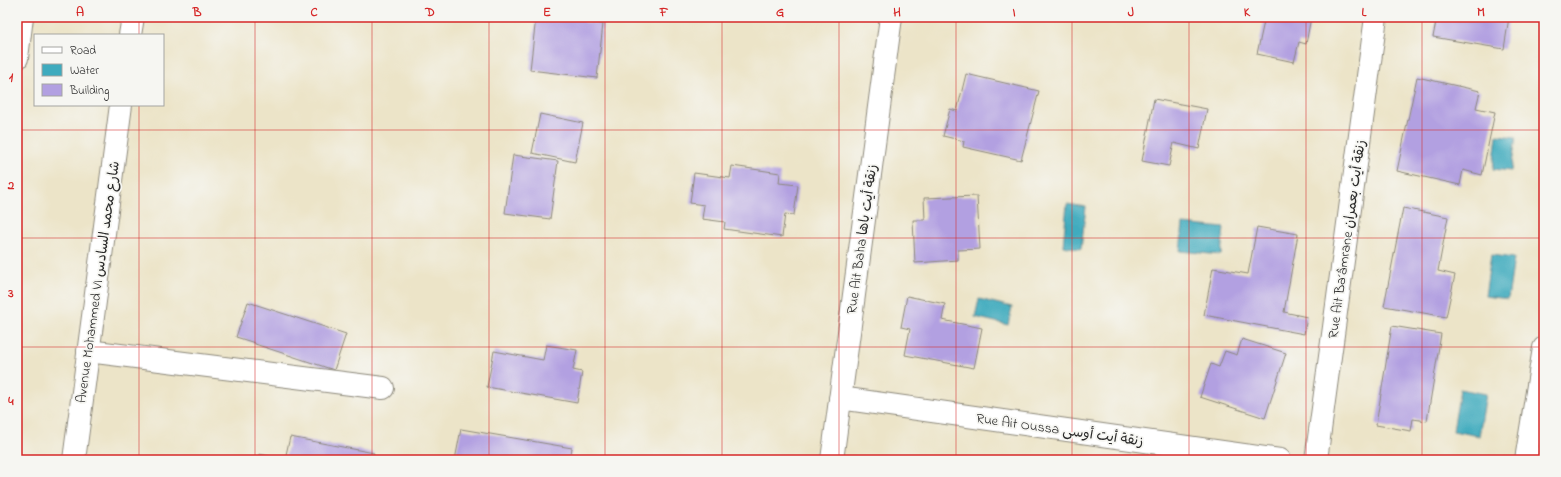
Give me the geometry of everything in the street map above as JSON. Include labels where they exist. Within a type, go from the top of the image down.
[{"type":"street","points":[[17,58],[22,17]]},
{"type":"street","points":[[130,34],[133,17]]},
{"type":"street","name":"Rue Ait Baha زنقة أيت باها","points":[[832,460],[891,17]]},
{"type":"street","name":"Rue Ait Ba´âmrane زنقة أيت بعمران","points":[[1316,460],[1376,17]]},
{"type":"street","name":"Avenue Mohammed VI شارع محمد السادس","points":[[74,460],[121,106]]},
{"type":"street","points":[[1526,460],[1544,348]]},
{"type":"street","points":[[88,351],[383,388]]},
{"type":"street","name":"Rue Ait Oussa زنقة أيت أوسى","points":[[840,398],[1280,460]]},
{"type":"water","points":[[1497,135],[1516,137],[1511,171],[1493,169]]},
{"type":"water","points":[[1067,204],[1086,207],[1081,249],[1063,246]]},
{"type":"water","points":[[1183,224],[1224,228],[1221,255],[1180,251]]},
{"type":"water","points":[[1491,255],[1514,258],[1508,299],[1485,296]]},
{"type":"water","points":[[979,299],[1012,307],[1008,325],[975,317]]},
{"type":"water","points":[[1460,389],[1486,394],[1479,436],[1453,431]]},
{"type":"building","points":[[536,17],[584,17],[584,22],[603,24],[597,78],[530,70]]},
{"type":"building","points":[[1265,17],[1311,17],[1306,44],[1299,42],[1294,62],[1257,54]]},
{"type":"building","points":[[1437,17],[1509,17],[1504,49],[1433,37]]},
{"type":"building","points":[[966,74],[1039,91],[1021,160],[963,147],[964,141],[943,136],[950,109],[957,111]]},
{"type":"building","points":[[1417,77],[1480,91],[1476,108],[1495,112],[1482,175],[1463,170],[1460,185],[1397,171]]},
{"type":"building","points":[[1154,99],[1207,109],[1199,149],[1174,143],[1169,166],[1142,161]]},
{"type":"building","points":[[540,114],[583,123],[575,162],[532,153]]},
{"type":"building","points":[[513,155],[558,161],[550,219],[505,213]]},
{"type":"building","points":[[732,166],[780,173],[779,183],[798,185],[794,215],[785,214],[782,237],[724,229],[725,222],[702,219],[704,205],[690,203],[694,173],[730,178]]},
{"type":"building","points":[[977,196],[980,249],[958,250],[958,260],[915,263],[913,220],[925,220],[924,198]]},
{"type":"building","points":[[1403,208],[1448,217],[1438,271],[1455,275],[1446,317],[1384,306]]},
{"type":"building","points":[[1257,227],[1298,234],[1284,312],[1307,317],[1304,334],[1204,315],[1213,268],[1248,274]]},
{"type":"building","points":[[907,296],[945,304],[942,320],[982,328],[974,368],[905,355],[910,329],[901,327]]},
{"type":"building","points":[[248,302],[346,334],[334,370],[236,337]]},
{"type":"building","points":[[1392,326],[1441,334],[1427,421],[1413,419],[1411,431],[1376,425]]},
{"type":"building","points":[[1242,339],[1286,353],[1265,418],[1200,397],[1211,364],[1219,367],[1225,351],[1237,355]]},
{"type":"building","points":[[546,345],[577,350],[573,370],[582,372],[577,403],[487,387],[494,351],[543,360]]},
{"type":"building","points":[[461,429],[572,448],[570,460],[455,460]]},
{"type":"building","points":[[290,437],[374,453],[373,460],[257,460],[259,454],[285,459]]}]
